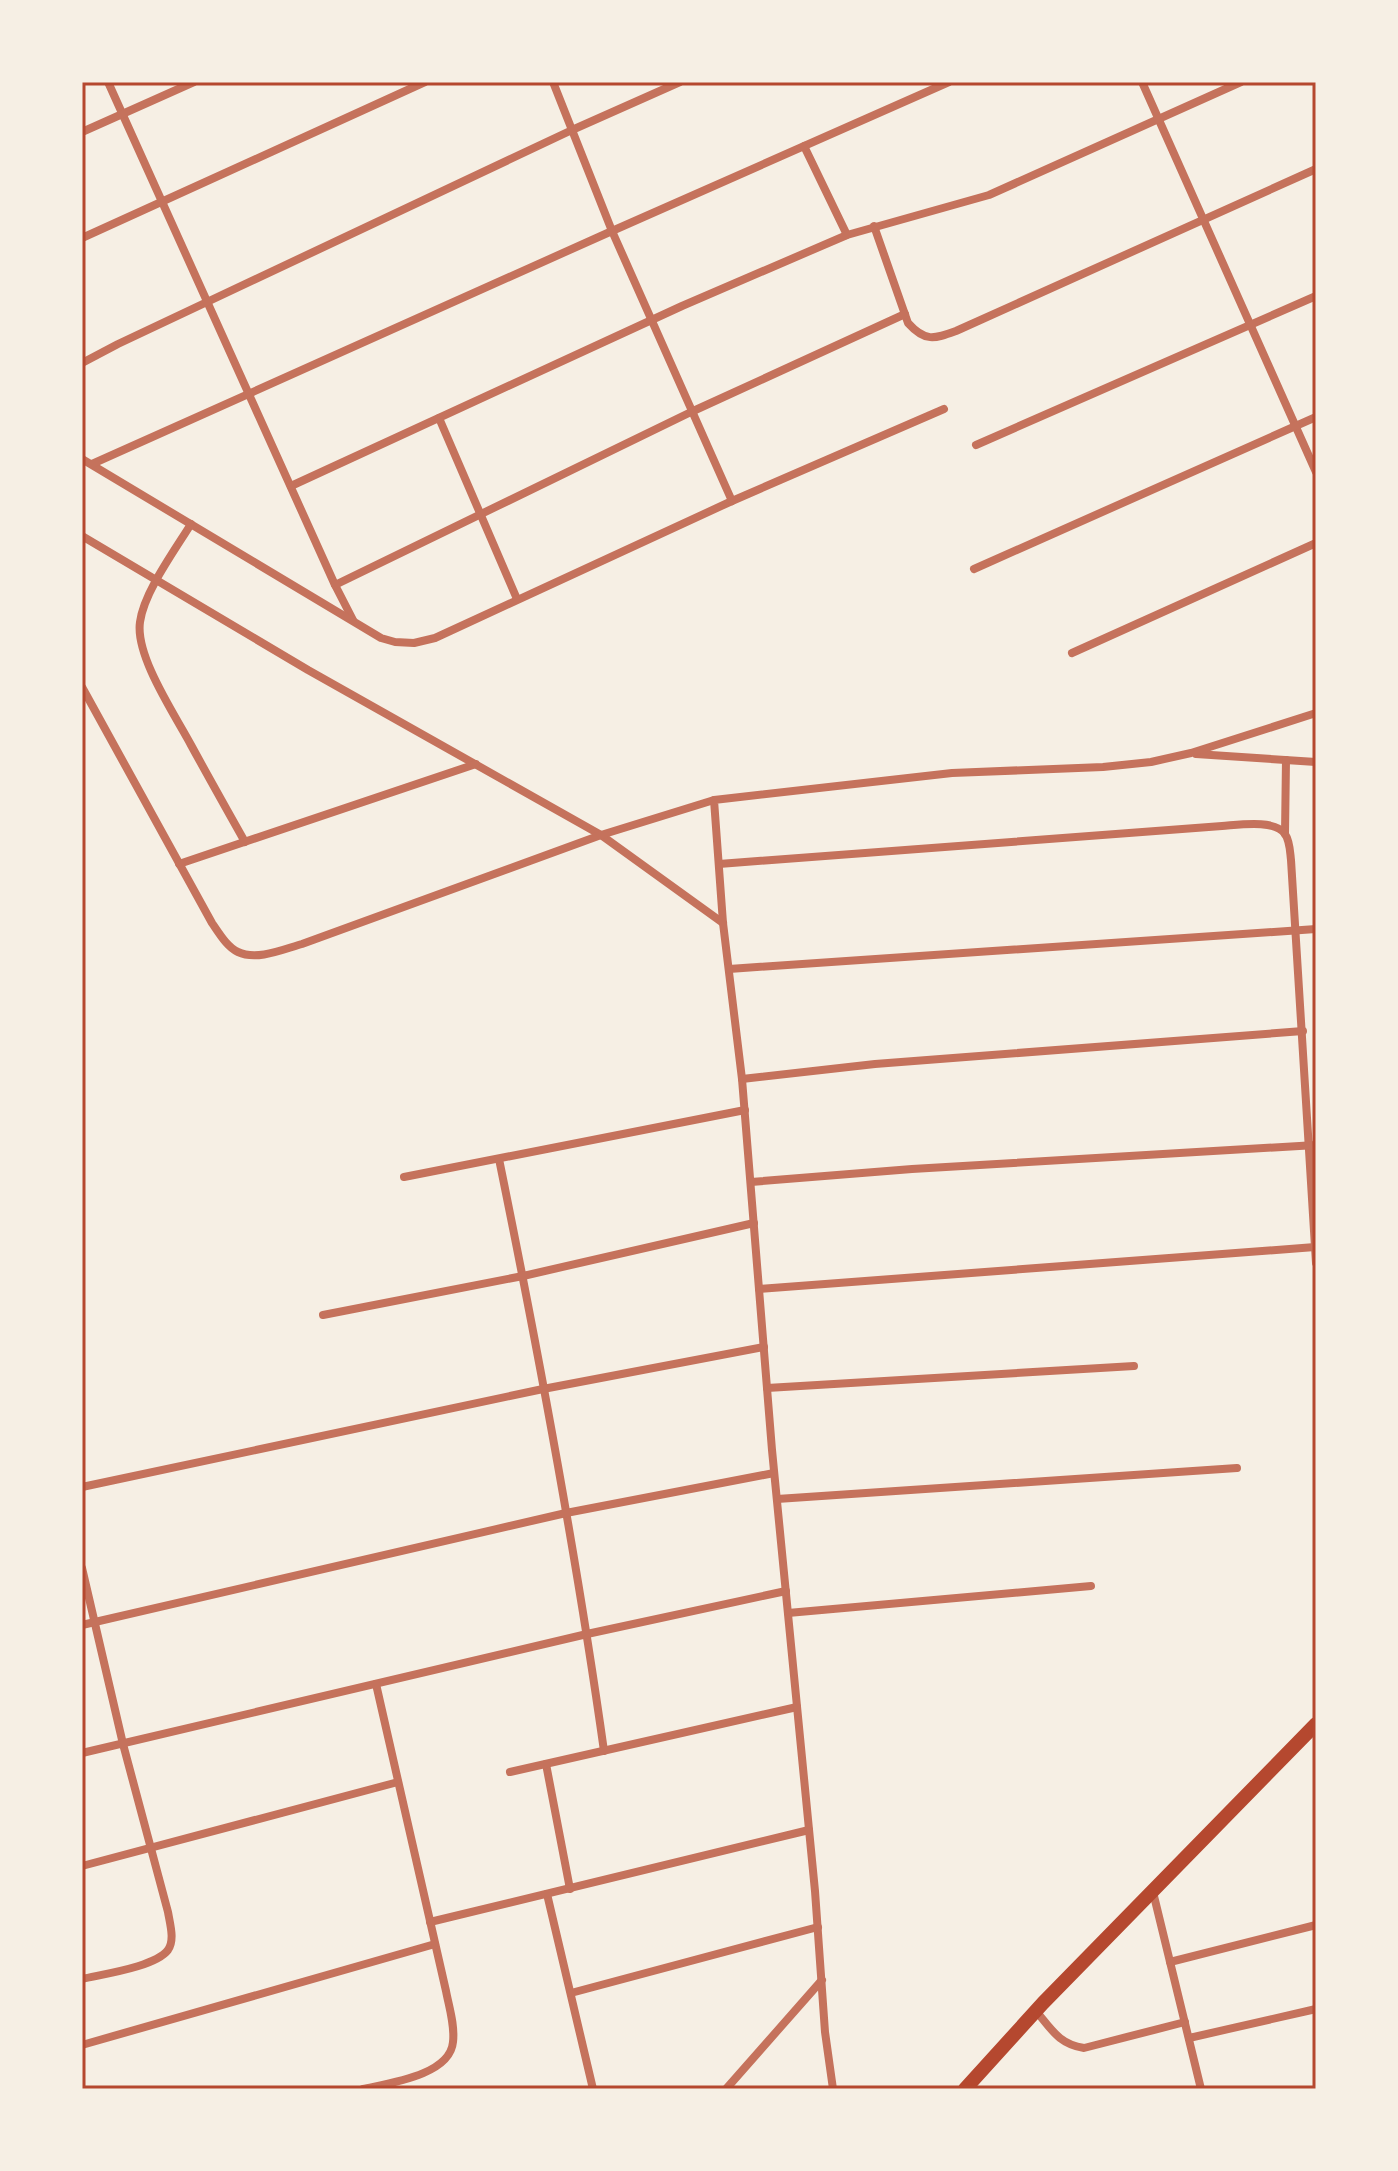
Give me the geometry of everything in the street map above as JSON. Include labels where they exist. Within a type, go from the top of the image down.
[{"type":"main road","points":[[965,2089],[1036,2011],[1316,1724]]},
{"type":"street","points":[[108,82],[354,622]]},
{"type":"street","points":[[82,132],[194,82]]},
{"type":"street","points":[[82,238],[425,82]]},
{"type":"street","points":[[553,82],[612,231],[732,501]]},
{"type":"street","points":[[82,363],[572,130],[680,82]]},
{"type":"street","points":[[92,464],[949,82]]},
{"type":"street","points":[[1142,82],[1316,472]]},
{"type":"street","points":[[291,486],[847,235],[989,195],[1241,82]]},
{"type":"street","points":[[804,146],[847,235]]},
{"type":"street","points":[[874,226],[908,323],[917,333],[928,338],[942,336],[1316,169]]},
{"type":"street","points":[[976,445],[1316,296]]},
{"type":"street","points":[[335,585],[691,412],[905,314]]},
{"type":"street","points":[[82,459],[381,638],[414,643],[435,638],[732,501],[944,409]]},
{"type":"street","points":[[974,569],[1316,417]]},
{"type":"street","points":[[439,418],[517,599]]},
{"type":"street","points":[[191,524],[144,606],[139,623],[145,656],[153,675],[245,842]]},
{"type":"street","points":[[82,536],[308,670],[601,835],[723,923]]},
{"type":"street","points":[[1072,653],[1316,543]]},
{"type":"street","points":[[82,687],[223,940],[238,952],[254,955],[302,944],[601,835],[714,800],[952,773],[1151,762],[1191,753],[1316,713]]},
{"type":"street","points":[[1191,753],[1316,762]]},
{"type":"street","points":[[1286,760],[1285,834],[1291,860],[1313,1145],[1316,1263]]},
{"type":"street","points":[[179,864],[476,764]]},
{"type":"street","points":[[714,800],[723,923],[745,1110],[774,1473],[818,1927],[825,2032],[833,2089]]},
{"type":"street","points":[[719,864],[1251,825],[1277,827],[1285,834]]},
{"type":"street","points":[[729,969],[1316,929]]},
{"type":"street","points":[[742,1079],[875,1064],[1303,1031]]},
{"type":"street","points":[[1305,1059],[1316,1054]]},
{"type":"street","points":[[404,1177],[745,1110]]},
{"type":"street","points":[[751,1182],[1313,1145]]},
{"type":"street","points":[[499,1159],[566,1513],[604,1751]]},
{"type":"street","points":[[323,1315],[523,1276],[754,1223]]},
{"type":"street","points":[[759,1289],[1315,1247]]},
{"type":"street","points":[[82,1487],[543,1389],[764,1347]]},
{"type":"street","points":[[767,1388],[1134,1366]]},
{"type":"street","points":[[777,1499],[1237,1468]]},
{"type":"street","points":[[82,1625],[566,1513],[774,1473]]},
{"type":"street","points":[[82,1568],[172,1939],[168,1950],[158,1958],[82,1979]]},
{"type":"street","points":[[788,1613],[1091,1586]]},
{"type":"street","points":[[82,1753],[587,1634],[786,1591]]},
{"type":"street","points":[[363,2089],[415,2076],[444,2062],[454,2040],[376,1684]]},
{"type":"street","points":[[510,1772],[797,1707]]},
{"type":"street","points":[[546,1764],[570,1889]]},
{"type":"street","points":[[82,1866],[398,1782]]},
{"type":"street","points":[[430,1922],[809,1830]]},
{"type":"street","points":[[1153,1891],[1201,2089]]},
{"type":"street","points":[[547,1894],[593,2089]]},
{"type":"street","points":[[1170,1962],[1316,1925]]},
{"type":"street","points":[[571,1993],[818,1927]]},
{"type":"street","points":[[82,2045],[435,1944]]},
{"type":"street","points":[[726,2089],[822,1980]]},
{"type":"street","points":[[1189,2038],[1316,2009]]},
{"type":"street","points":[[1036,2011],[1057,2037],[1069,2045],[1084,2048],[1185,2022]]}]
